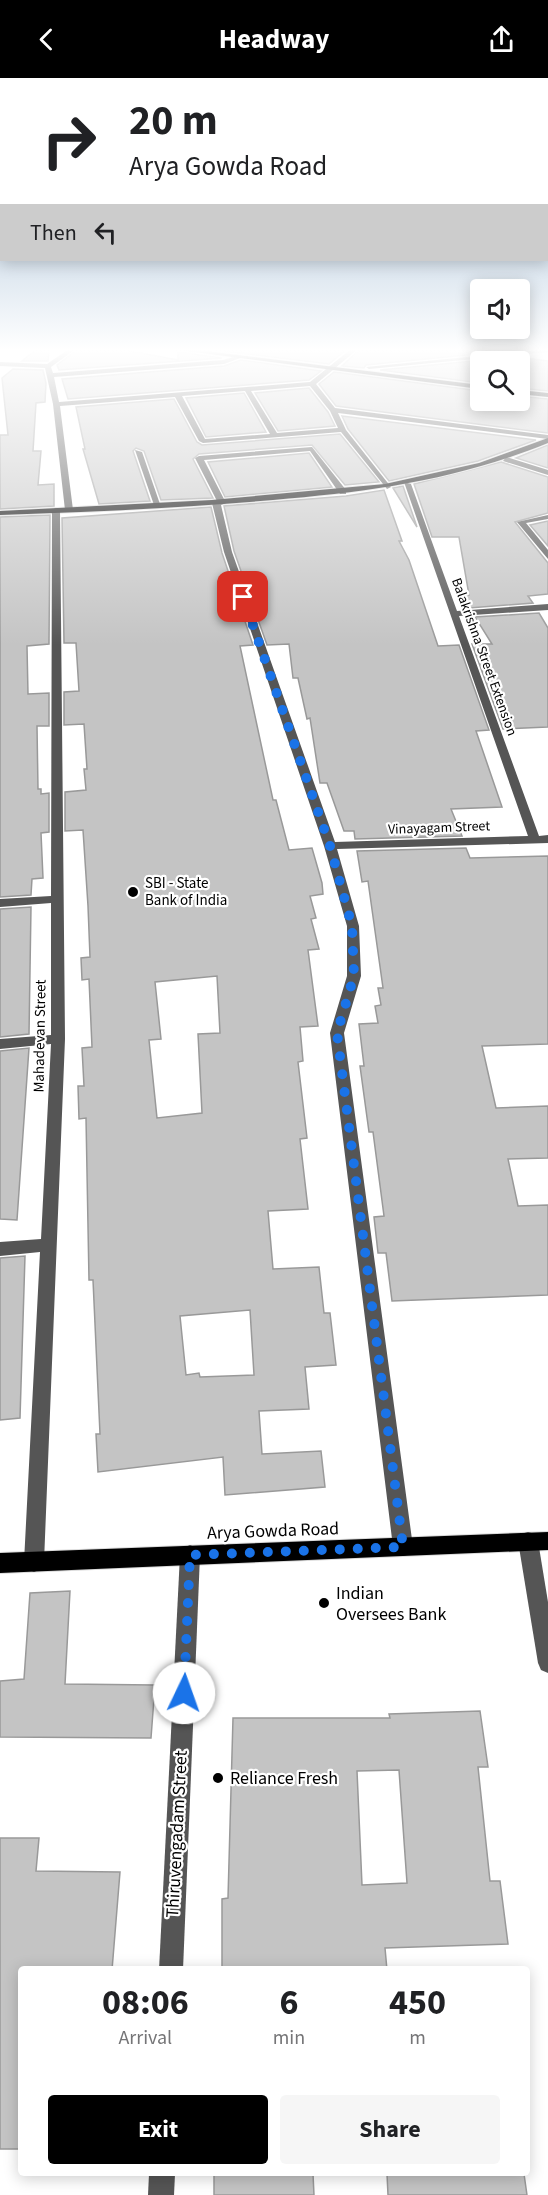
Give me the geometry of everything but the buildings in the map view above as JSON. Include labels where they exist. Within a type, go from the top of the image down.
[{"type":"main road","points":[[0,513],[219,503],[387,488],[452,475],[506,459],[530,448]]},
{"type":"main road","name":"Arya Gowda Road","points":[[0,1563],[538,1541]]},
{"type":"street","name":"Mahadevan Street","points":[[34,1562],[58,1039],[63,510],[59,448]]},
{"type":"street","points":[[356,448],[387,488]]},
{"type":"street","points":[[343,492],[312,449],[200,458],[219,503],[228,552],[330,846],[352,926],[354,976],[337,1033],[403,1547]]},
{"type":"street","points":[[138,452],[158,505]]},
{"type":"street","points":[[506,459],[548,473]]},
{"type":"street","name":"Balakrishna Street Extension","points":[[407,484],[535,840]]},
{"type":"street","points":[[548,517],[521,522],[548,556]]},
{"type":"street","points":[[453,614],[548,606]]},
{"type":"street","name":"Vinayagam Street","points":[[330,846],[548,839]]},
{"type":"street","points":[[0,903],[58,899]]},
{"type":"street","points":[[0,1044],[58,1039]]},
{"type":"street","points":[[0,1249],[48,1245]]},
{"type":"street","points":[[538,1541],[548,1663]]},
{"type":"street","name":"Thiruvengadam Street","points":[[171,1966],[190,1555]]},
{"type":"street","points":[[161,2195],[162,2176]]},
{"type":"place","name":"SBI - State Bank of India","points":[[133,892]]},
{"type":"place","name":"Indian Oversees Bank","points":[[324,1603]]},
{"type":"place","name":"Reliance Fresh","points":[[218,1778]]},
{"type":"route","points":[[184,1693],[190,1555],[403,1547],[337,1033],[354,976],[352,926],[330,846],[243,597]]}]
